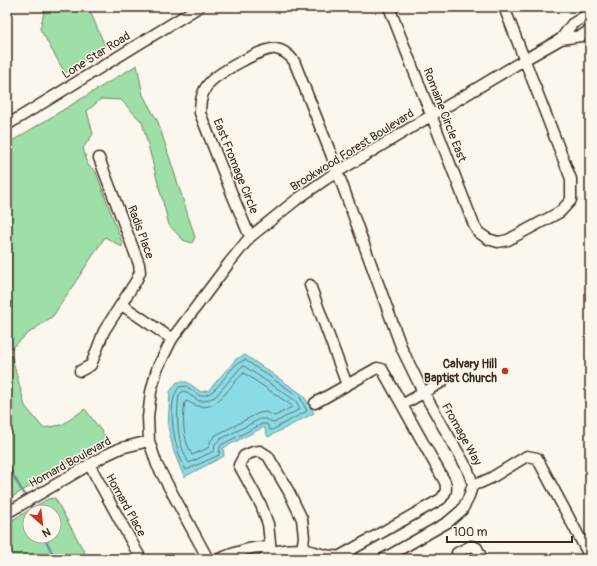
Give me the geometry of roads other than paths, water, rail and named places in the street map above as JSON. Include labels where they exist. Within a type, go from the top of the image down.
[{"type":"street","name":"Romaine Circle East","points":[[389,7],[474,225],[478,232],[498,242],[508,240],[560,212],[571,200],[571,180],[524,60]]},
{"type":"street","points":[[504,7],[524,60]]},
{"type":"street","name":"Lone Star Road","points":[[7,125],[194,8]]},
{"type":"street","name":"Brookwood Forest Boulevard","points":[[561,39],[572,24],[590,13]]},
{"type":"street","name":"Brookwood Forest Boulevard","points":[[208,559],[157,465],[148,441],[148,417],[151,392],[158,369],[172,340],[250,237],[296,200],[337,173],[524,60],[561,39],[581,36],[590,30]]},
{"type":"street","name":"Fromage Way","points":[[200,104],[201,96],[210,82],[255,54],[268,48],[276,49],[289,56],[294,61],[402,349],[424,392],[467,468],[473,484],[468,499],[462,510],[448,522],[383,559]]},
{"type":"street","name":"East Fromage Circle","points":[[200,104],[200,113],[250,237]]},
{"type":"street","name":"Radis Place","points":[[80,371],[91,365],[104,331],[122,305],[140,272],[139,264],[99,158]]},
{"type":"street","points":[[310,284],[347,385]]},
{"type":"street","points":[[122,305],[172,340]]},
{"type":"street","points":[[267,555],[293,549],[333,557],[340,556],[441,499],[446,493],[447,488],[445,482],[382,369],[376,368],[315,403]]},
{"type":"street","points":[[402,405],[442,382]]},
{"type":"street","name":"Homard Boulevard","points":[[7,513],[89,464],[121,448],[148,441]]},
{"type":"street","points":[[267,555],[268,524],[261,505],[240,465],[244,456],[260,451],[268,456],[289,492],[302,519],[304,536],[302,550]]},
{"type":"street","points":[[473,484],[480,483],[491,478],[526,456],[536,458],[590,557]]},
{"type":"street","name":"Homard Place","points":[[89,464],[141,559]]},
{"type":"street","points":[[457,559],[457,553],[471,546],[477,548],[482,559]]},
{"type":"street","points":[[219,559],[245,554],[262,547],[266,548],[267,555]]},
{"type":"water","points":[[245,355],[303,395],[314,413],[268,437],[264,427],[223,448],[224,456],[184,477],[174,452],[168,427],[170,392],[177,382],[187,382],[201,392],[209,390],[236,359]]},
{"type":"waterway","points":[[7,465],[27,499]]},
{"type":"waterway","points":[[48,544],[55,559]]},
{"type":"place","name":"Calvary Hill Baptist Church","points":[[505,371]]}]
